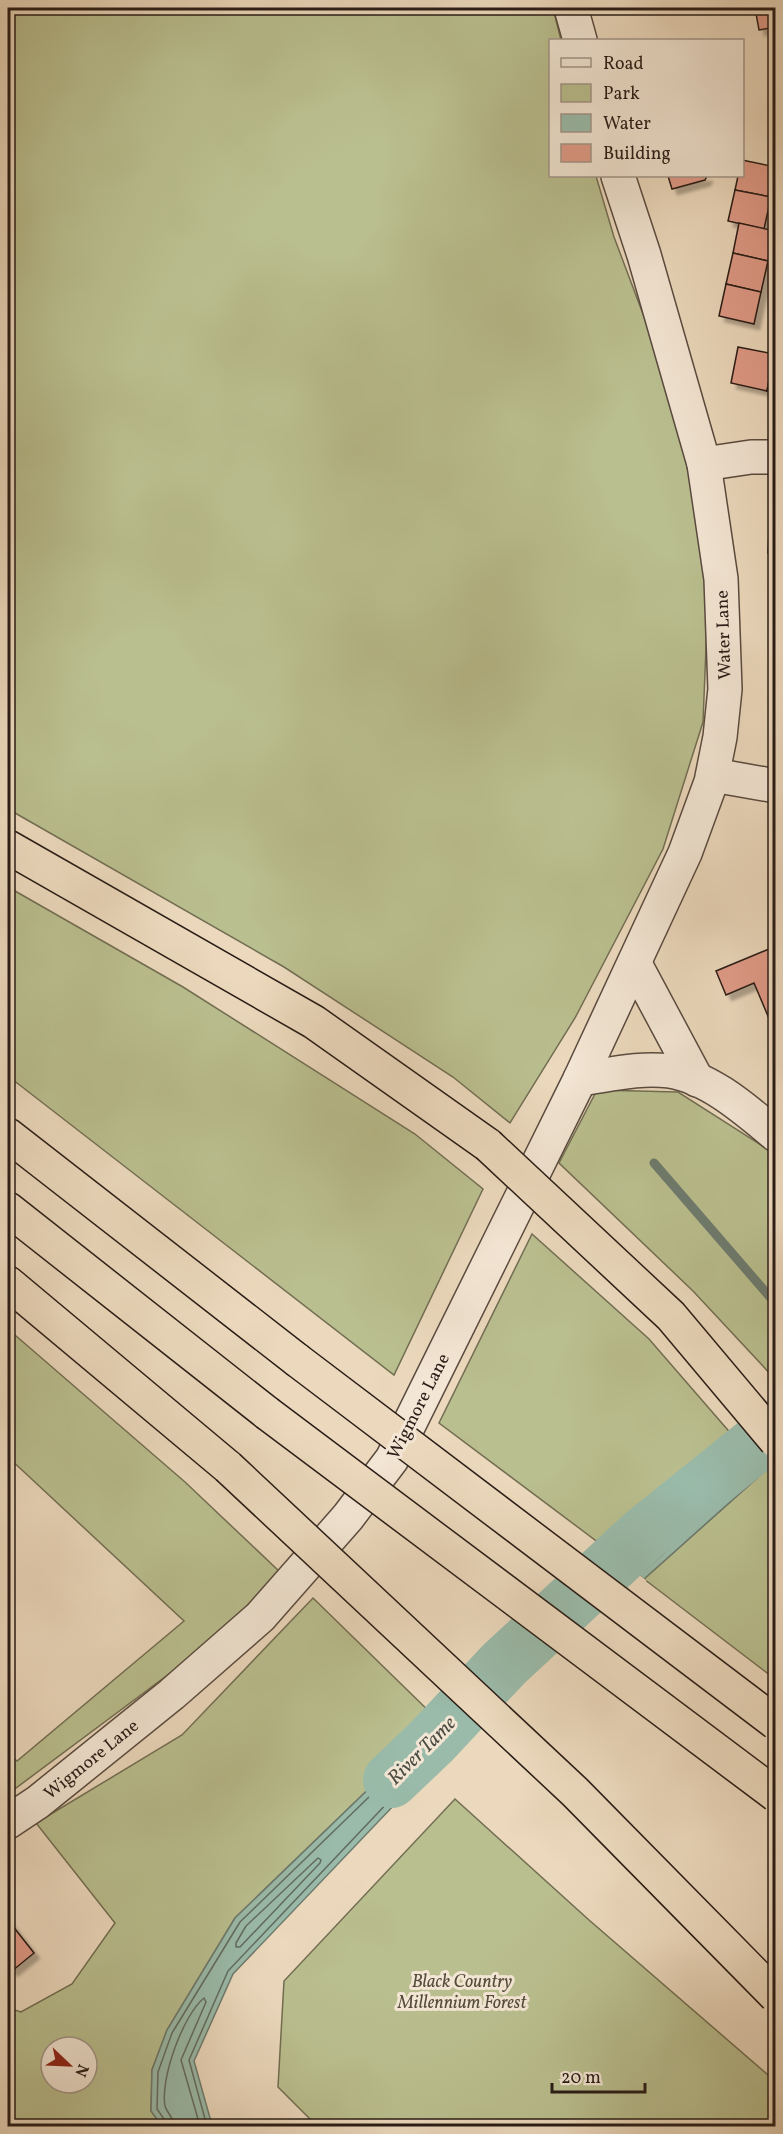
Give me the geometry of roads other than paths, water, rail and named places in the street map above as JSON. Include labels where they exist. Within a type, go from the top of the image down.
[{"type":"highway","points":[[8,848],[314,1022],[488,1145],[671,1316],[776,1441]]},
{"type":"highway","points":[[8,1135],[297,1360],[776,1723]]},
{"type":"highway","points":[[8,1209],[267,1413],[776,1795]]},
{"type":"highway","points":[[8,1283],[228,1467],[575,1792],[776,1996]]},
{"type":"street","points":[[571,8],[580,39]]},
{"type":"street","name":"Water Lane","points":[[580,1079],[685,853],[713,775],[725,689],[721,579],[704,464],[644,255],[618,177]]},
{"type":"street","points":[[704,464],[751,457],[776,457]]},
{"type":"street","points":[[713,775],[776,786]]},
{"type":"street","points":[[635,964],[697,1080]]},
{"type":"street","points":[[580,1079],[646,1070],[670,1071],[697,1080],[736,1102],[776,1136]]},
{"type":"street","name":"Wigmore Lane","points":[[8,1822],[38,1802],[172,1694],[260,1617],[348,1517],[386,1468],[402,1440],[580,1079]]},
{"type":"water","points":[[733,1436],[767,1469],[644,1579],[603,1546]]},
{"type":"water","points":[[439,1721],[458,1738],[233,1974],[194,2061],[210,2118],[217,2126],[162,2126],[151,2111],[152,2070],[167,2030],[235,1918]]},
{"type":"waterway","points":[[654,1163],[776,1304]]},
{"type":"waterway","name":"River Tame","points":[[391,1780],[431,1742],[504,1664],[643,1535],[776,1428]]},
{"type":"park label","name":"Black Country Millennium Forest","points":[[462,1991]]}]
